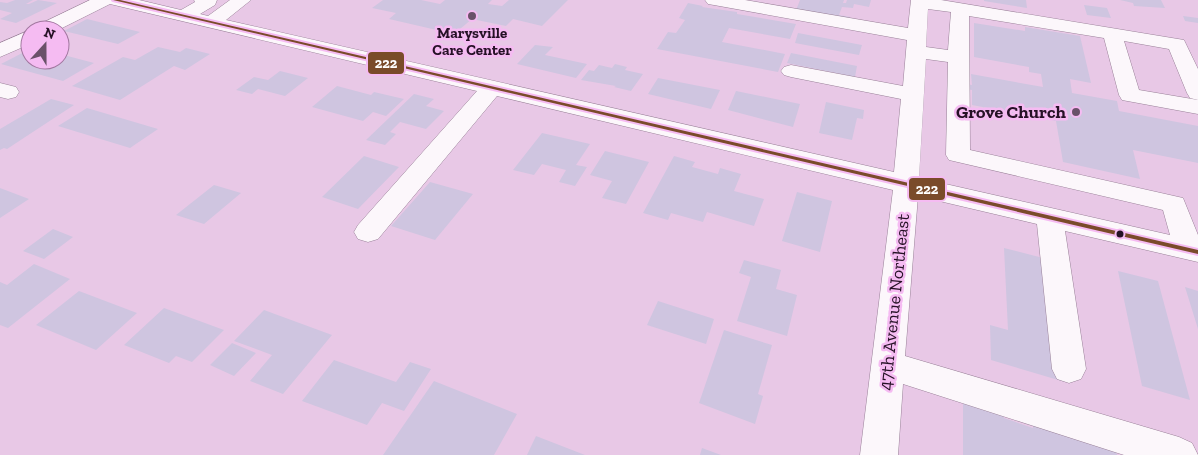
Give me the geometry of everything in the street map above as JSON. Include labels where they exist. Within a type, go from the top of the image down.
[{"type":"street","points":[[63,20],[104,0]]},
{"type":"street","points":[[184,16],[209,1],[203,0]]},
{"type":"street","points":[[211,22],[242,0]]},
{"type":"street","points":[[714,0],[917,45],[958,58]]},
{"type":"street","points":[[128,1],[184,16],[1193,251],[1186,206],[958,155],[960,8]]},
{"type":"street","points":[[920,1],[1177,44],[1198,93]]},
{"type":"street","name":"47th Avenue Northeast","points":[[879,455],[906,184],[920,1]]},
{"type":"street","points":[[806,28],[917,45]]},
{"type":"street","points":[[1112,33],[1130,95],[1198,107]]},
{"type":"street","points":[[0,51],[20,41]]},
{"type":"street","points":[[791,71],[913,95]]},
{"type":"street","points":[[368,232],[492,88]]},
{"type":"street","points":[[1050,218],[1069,369]]},
{"type":"street","points":[[888,365],[1178,455]]},
{"type":"building","points":[[15,0],[33,0],[26,4],[29,4],[38,0],[57,3],[16,23],[0,19],[12,13],[0,10],[0,2],[7,3]]},
{"type":"building","name":"Marysville Care Center","points":[[383,0],[421,0],[440,4],[445,0],[492,0],[488,4],[502,6],[509,0],[568,0],[542,26],[513,19],[506,26],[472,19],[454,34],[389,19],[396,13],[372,8]]},
{"type":"building","points":[[800,0],[844,0],[843,3],[846,3],[847,0],[871,0],[869,7],[854,4],[853,8],[842,7],[839,15],[850,17],[848,22],[795,13]]},
{"type":"building","points":[[1026,0],[1027,8],[984,1]]},
{"type":"building","points":[[1120,0],[1161,0],[1165,8],[1134,6],[1133,3]]},
{"type":"building","points":[[688,3],[796,24],[790,39],[729,28],[722,42],[785,54],[778,72],[657,49],[668,32],[676,33],[685,20],[679,18]]},
{"type":"building","points":[[1084,5],[1107,8],[1111,18],[1087,15]]},
{"type":"building","points":[[1183,16],[1198,18],[1198,23],[1185,21]]},
{"type":"building","points":[[87,19],[140,32],[118,44],[70,32],[70,28]]},
{"type":"building","points":[[974,23],[1025,31],[1025,27],[1080,36],[1091,83],[1070,79],[1072,93],[1117,101],[1119,111],[1198,126],[1198,163],[1133,150],[1140,179],[1063,162],[1056,121],[972,105],[972,90],[966,89],[966,84],[972,85],[971,74],[1043,87],[1041,74],[1029,72],[1029,67],[974,57]]},
{"type":"building","points":[[798,33],[862,45],[859,55],[795,43]]},
{"type":"building","points":[[535,45],[553,47],[545,55],[587,64],[576,78],[517,64]]},
{"type":"building","points":[[158,47],[180,52],[186,48],[210,54],[185,70],[174,66],[120,100],[72,86],[123,57],[135,60]]},
{"type":"building","points":[[791,53],[857,66],[855,77],[787,63]]},
{"type":"building","points":[[20,54],[20,69],[1,64]]},
{"type":"building","points":[[70,57],[94,63],[63,81],[23,70],[70,70]]},
{"type":"building","points":[[615,64],[627,67],[625,70],[643,74],[631,91],[614,87],[616,86],[581,80],[589,70],[594,71],[599,65],[612,68]]},
{"type":"building","points":[[280,71],[308,78],[285,96],[258,89],[252,94],[236,90],[254,77],[268,80]]},
{"type":"building","points":[[658,78],[720,90],[711,109],[648,94]]},
{"type":"building","points":[[337,86],[371,95],[374,92],[404,99],[386,116],[373,112],[363,121],[312,107]]},
{"type":"building","points":[[736,91],[800,104],[793,127],[728,110]]},
{"type":"building","points":[[414,94],[434,99],[426,106],[444,111],[426,129],[400,122],[390,132],[396,134],[385,145],[366,140]]},
{"type":"building","points":[[51,99],[74,105],[7,149],[0,150],[0,129]]},
{"type":"building","points":[[826,102],[864,110],[863,119],[857,118],[852,140],[819,133]]},
{"type":"building","points":[[87,108],[158,129],[130,148],[58,126]]},
{"type":"building","points":[[542,133],[590,144],[576,165],[587,167],[575,186],[559,182],[566,170],[542,164],[534,175],[513,170]]},
{"type":"building","points":[[605,151],[649,162],[626,204],[602,198],[612,181],[590,175]]},
{"type":"building","points":[[364,156],[399,167],[358,209],[322,197]]},
{"type":"building","points":[[674,156],[695,162],[692,167],[718,174],[720,168],[741,174],[734,191],[764,199],[754,226],[707,212],[703,222],[671,213],[668,220],[643,213]]},
{"type":"building","points":[[430,182],[473,194],[435,240],[391,226]]},
{"type":"building","points":[[214,185],[241,193],[204,224],[176,215]]},
{"type":"building","points":[[0,188],[29,199],[0,218]]},
{"type":"building","points":[[797,192],[832,201],[820,252],[782,241]]},
{"type":"building","points":[[53,229],[73,237],[44,259],[23,251]]},
{"type":"building","points":[[1004,248],[1051,260],[1065,382],[991,360],[990,325],[1008,330]]},
{"type":"building","points":[[744,260],[781,270],[776,289],[797,295],[787,336],[737,321],[751,277],[739,273]]},
{"type":"building","points":[[34,264],[70,279],[8,328],[0,325],[0,282],[7,285]]},
{"type":"building","points":[[1118,271],[1158,281],[1190,400],[1142,386]]},
{"type":"building","points":[[1185,287],[1198,291],[1198,329]]},
{"type":"building","points":[[79,291],[137,313],[96,350],[36,325]]},
{"type":"building","points":[[658,301],[714,319],[706,344],[647,325]]},
{"type":"building","points":[[164,308],[224,330],[192,362],[176,356],[169,363],[124,345]]},
{"type":"building","points":[[264,310],[332,335],[283,394],[250,381],[272,355],[234,341]]},
{"type":"building","points":[[724,330],[772,345],[758,394],[763,396],[755,424],[699,403]]},
{"type":"building","points":[[232,343],[256,353],[234,376],[210,365]]},
{"type":"building","points":[[334,360],[396,382],[410,362],[431,369],[404,411],[382,403],[367,425],[302,401]]},
{"type":"building","points":[[434,381],[517,414],[494,455],[383,455]]},
{"type":"building","points":[[963,400],[1004,410],[1004,418],[1033,428],[1033,419],[1115,444],[1117,455],[963,455]]},
{"type":"building","points":[[536,436],[585,455],[527,455]]},
{"type":"building","points":[[702,448],[721,455],[700,455]]},
{"type":"transit line","name":"222","points":[[115,0],[1198,252]]},
{"type":"place","name":"Marysville Care Center","points":[[472,16]]},
{"type":"place","name":"Grove Church","points":[[1076,112]]}]
